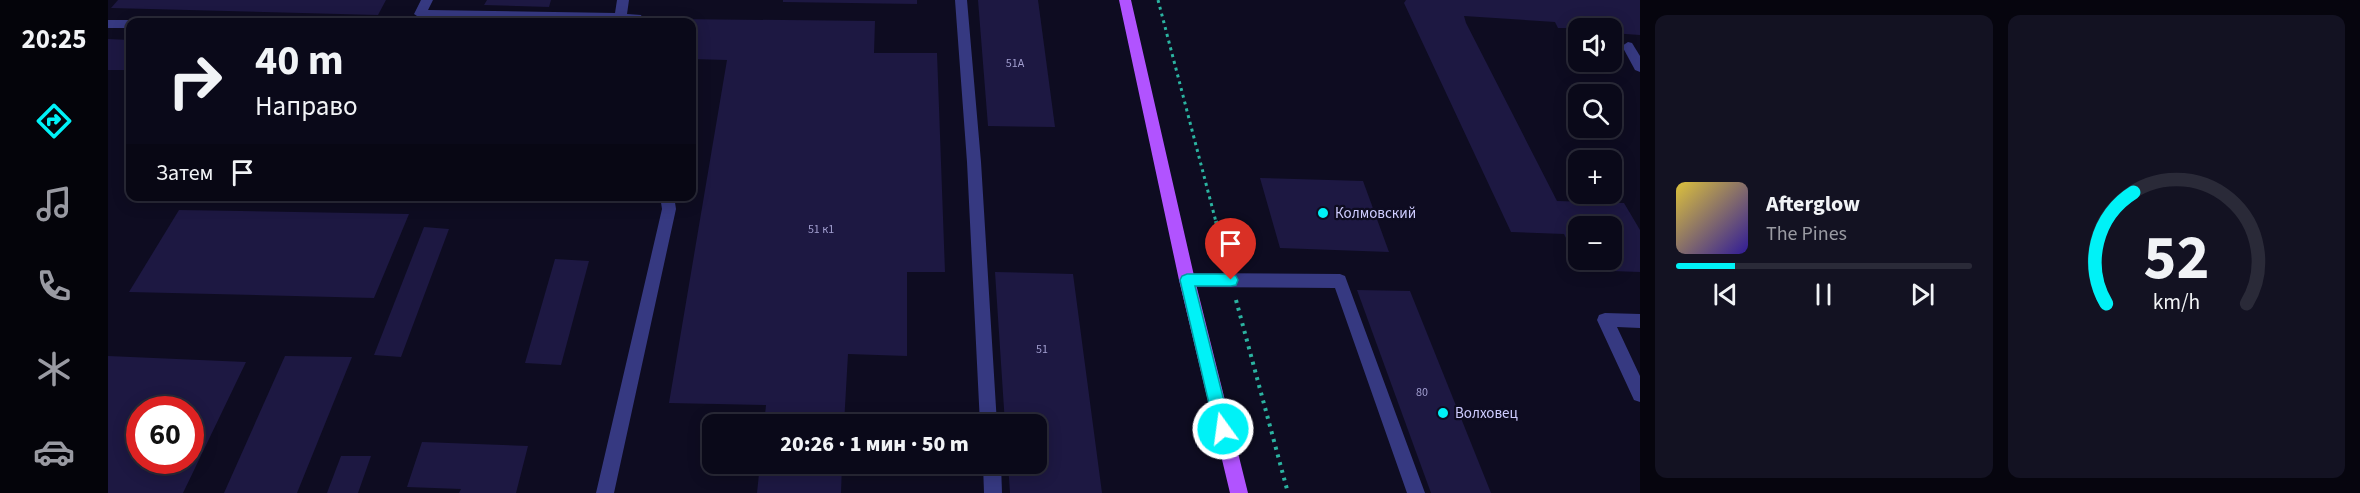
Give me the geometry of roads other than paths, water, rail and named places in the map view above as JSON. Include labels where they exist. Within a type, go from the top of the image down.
[{"type":"main road","points":[[1125,0],[1187,280],[1239,493]]},
{"type":"lane","points":[[427,0],[420,14],[637,18]]},
{"type":"lane","points":[[620,17],[623,0]]},
{"type":"lane","points":[[961,0],[974,162],[988,414]]},
{"type":"lane","points":[[108,24],[126,24]]},
{"type":"lane","points":[[1628,46],[1640,67]]},
{"type":"lane","points":[[605,493],[669,209],[668,201]]},
{"type":"lane","points":[[1187,280],[1340,281],[1416,493]]},
{"type":"lane","points":[[1640,321],[1605,320],[1640,394]]},
{"type":"lane","points":[[992,474],[993,493]]},
{"type":"place","name":"Колмовский","points":[[1323,213]]},
{"type":"place","name":"Волховец","points":[[1443,413]]}]
